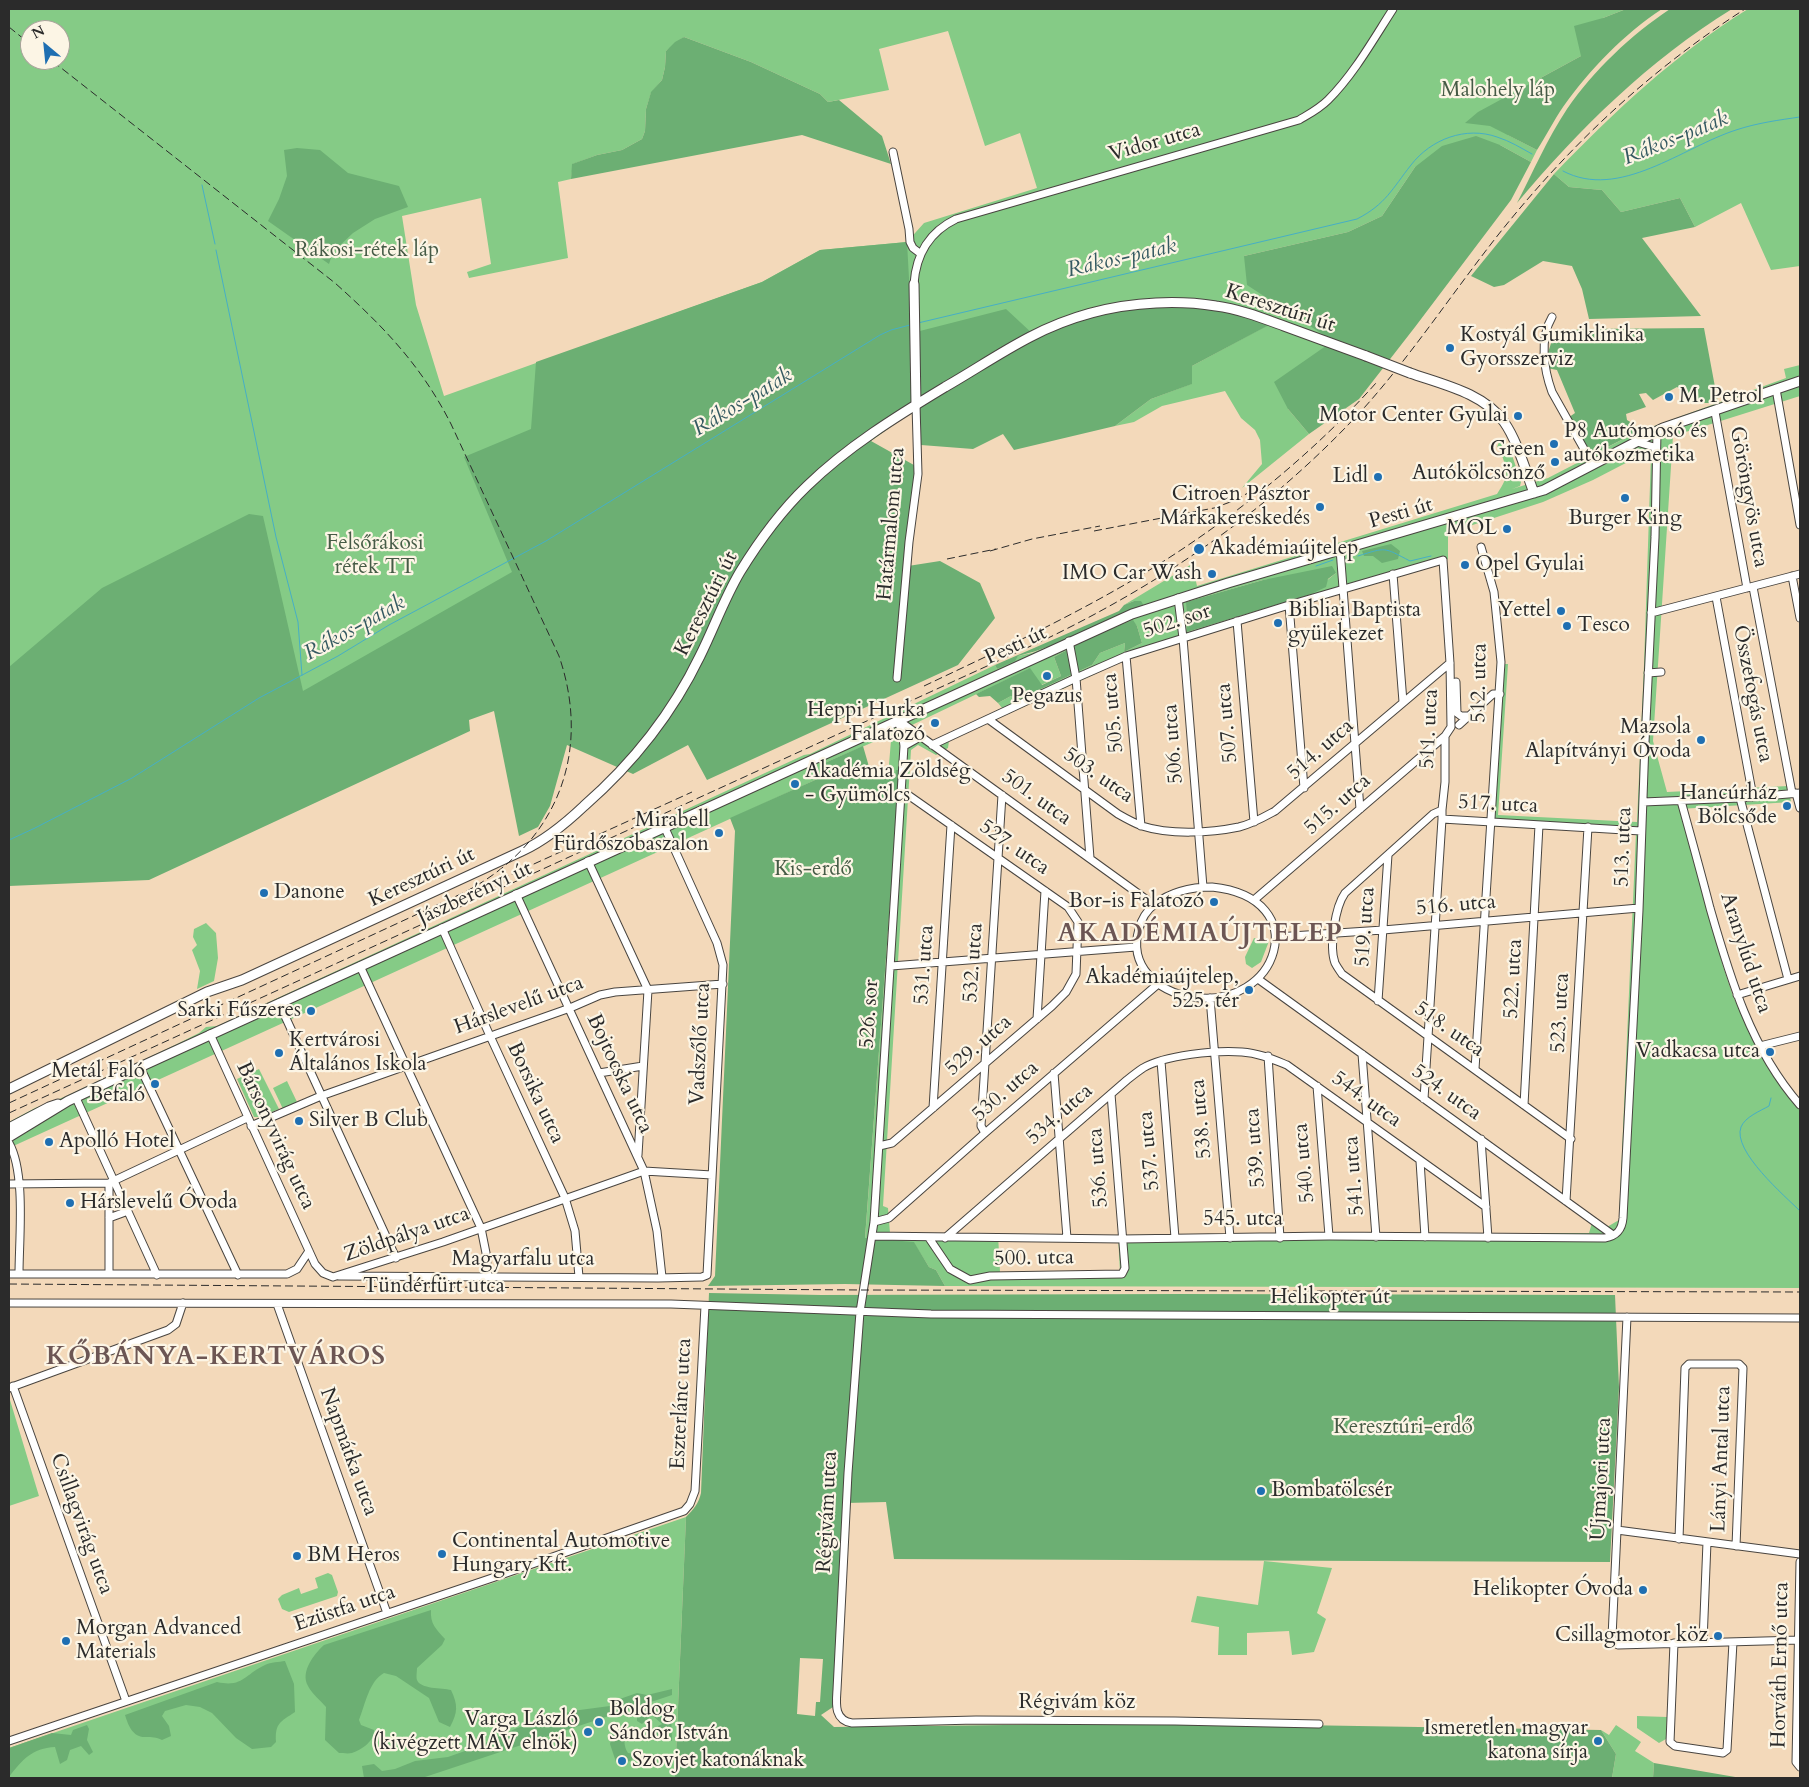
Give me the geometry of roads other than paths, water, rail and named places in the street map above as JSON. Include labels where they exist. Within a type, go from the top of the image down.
[{"type":"main road","name":"Határmalom utca","points":[[914,284],[916,405]]},
{"type":"main road","name":"Keresztúri út","points":[[9,1089],[207,992],[242,980],[522,851],[561,826],[610,783],[658,727],[700,657],[720,610],[739,574],[785,510],[830,465],[916,405],[1028,338],[1048,329],[1089,314],[1126,306],[1156,303],[1217,306],[1241,312],[1466,394],[1494,410],[1511,434],[1534,493]]},
{"type":"main road","name":"Pesti út","points":[[898,720],[1132,614],[1178,598],[1534,493],[1556,484],[1657,431],[1800,381]]},
{"type":"main road","points":[[916,392],[923,398],[932,395]]},
{"type":"main road","name":"Jászberényi út","points":[[9,1137],[72,1099],[210,1034],[898,720]]},
{"type":"main road","name":"Jászberényi út","points":[[11,1126],[49,1107],[72,1099]]},
{"type":"street","name":"Vidor utca","points":[[914,284],[916,269],[927,243],[939,230],[950,222],[1299,120],[1327,101],[1342,84],[1357,65],[1393,9]]},
{"type":"street","points":[[893,152],[910,242],[913,248],[921,254]]},
{"type":"street","points":[[1552,317],[1547,326],[1544,345],[1548,382],[1593,465]]},
{"type":"street","points":[[1776,390],[1800,525]]},
{"type":"street","name":"Határmalom utca","points":[[897,678],[909,542],[918,474],[916,405]]},
{"type":"street","name":"Göröngyös utca","points":[[1715,412],[1750,588],[1800,808]]},
{"type":"street","name":"513. utca","points":[[1613,1236],[1622,1228],[1623,1218],[1639,908],[1658,455],[1657,431]]},
{"type":"street","points":[[1637,442],[1654,447],[1658,455]]},
{"type":"street","name":"512. utca","points":[[1475,1070],[1501,662],[1494,592],[1481,548]]},
{"type":"street","points":[[1340,550],[1360,810]]},
{"type":"street","name":"502. sor","points":[[932,745],[1126,656],[1236,621],[1443,560]]},
{"type":"street","name":"511. utca","points":[[1442,810],[1445,782],[1445,736],[1451,727],[1450,663],[1443,560]]},
{"type":"street","points":[[1393,574],[1403,702]]},
{"type":"street","points":[[1651,613],[1800,574]]},
{"type":"street","points":[[1792,576],[1800,618]]},
{"type":"street","name":"Összefogás utca","points":[[1716,597],[1753,797]]},
{"type":"street","name":"506. utca","points":[[1178,598],[1183,638],[1202,887]]},
{"type":"street","points":[[1289,605],[1304,788]]},
{"type":"street","name":"507. utca","points":[[1236,621],[1254,822]]},
{"type":"street","points":[[1069,641],[1076,678],[1090,858]]},
{"type":"street","name":"505. utca","points":[[1126,656],[1141,826]]},
{"type":"street","name":"514. utca","points":[[1199,832],[1240,827],[1275,811],[1450,663]]},
{"type":"street","points":[[1648,673],[1661,672]]},
{"type":"street","name":"511. utca","points":[[1456,682],[1457,713],[1461,716],[1469,716]]},
{"type":"street","points":[[1459,725],[1493,694],[1500,694]]},
{"type":"street","name":"503. utca","points":[[988,719],[1118,814],[1141,826],[1166,832],[1199,832]]},
{"type":"street","name":"501. utca","points":[[898,720],[1154,905]]},
{"type":"street","name":"526. sor","points":[[860,1312],[874,1222],[904,746],[898,720]]},
{"type":"street","name":"515. utca","points":[[1254,900],[1445,736]]},
{"type":"street","points":[[904,746],[920,737]]},
{"type":"street","name":"527. utca","points":[[901,790],[1068,907],[1078,922],[1077,952]]},
{"type":"street","points":[[1643,802],[1740,798],[1796,793]]},
{"type":"street","name":"532. utca","points":[[985,1133],[981,1126],[1002,794]]},
{"type":"street","points":[[1740,798],[1788,979]]},
{"type":"street","name":"Aranylúd utca","points":[[1681,801],[1726,964],[1737,995],[1760,1046],[1772,1067],[1800,1105]]},
{"type":"street","name":"517. utca","points":[[1334,933],[1339,905],[1343,896],[1433,814],[1442,810],[1442,819],[1641,831]]},
{"type":"street","points":[[1424,1099],[1442,819]]},
{"type":"street","name":"531. utca","points":[[933,1108],[951,825]]},
{"type":"street","name":"522. utca","points":[[1524,1105],[1539,825]]},
{"type":"street","name":"Vadszőlő utca","points":[[664,826],[717,943],[723,965],[707,1275]]},
{"type":"street","name":"523. utca","points":[[1566,1201],[1588,827]]},
{"type":"street","name":"519. utca","points":[[1378,1001],[1388,855]]},
{"type":"street","points":[[588,861],[648,990],[638,1158]]},
{"type":"street","points":[[1202,887],[1235,891],[1254,900],[1270,917],[1276,937],[1272,958],[1258,979],[1240,990],[1210,998],[1180,995],[1158,984],[1146,972],[1140,962],[1136,947],[1140,925],[1154,905],[1184,890],[1202,887]]},
{"type":"street","points":[[1037,1019],[1045,891]]},
{"type":"street","name":"Bojtocska utca","points":[[516,894],[644,1171],[657,1230],[662,1278]]},
{"type":"street","name":"516. utca","points":[[1276,937],[1383,930],[1639,908]]},
{"type":"street","name":"Borsika utca","points":[[442,928],[565,1198],[575,1231],[579,1277]]},
{"type":"street","name":"518. utca","points":[[1334,933],[1335,963],[1342,974],[1571,1139]]},
{"type":"street","points":[[890,966],[1136,947]]},
{"type":"street","name":"529. utca","points":[[878,1146],[892,1143],[1066,992],[1076,974],[1077,952]]},
{"type":"street","points":[[360,966],[480,1228],[486,1253],[488,1277]]},
{"type":"street","points":[[1737,995],[1800,976]]},
{"type":"street","name":"524. utca","points":[[1258,979],[1613,1236]]},
{"type":"street","name":"Hárslevelű utca","points":[[251,1126],[321,1096],[570,1008],[600,995],[615,992],[723,984]]},
{"type":"street","name":"530. utca","points":[[874,1222],[889,1218],[1158,984]]},
{"type":"street","name":"538. utca","points":[[1210,998],[1230,1238]]},
{"type":"street","points":[[279,1002],[396,1258]]},
{"type":"street","name":"Bársonyvirág utca","points":[[210,1034],[310,1252]]},
{"type":"street","points":[[1760,1046],[1800,1036]]},
{"type":"street","name":"544. utca","points":[[1214,1053],[1242,1052],[1268,1056],[1287,1065],[1486,1208]]},
{"type":"street","name":"534. utca","points":[[945,1238],[1111,1094],[1144,1068],[1173,1057],[1214,1053]]},
{"type":"street","name":"541. utca","points":[[1362,1054],[1376,1237]]},
{"type":"street","name":"539. utca","points":[[1268,1056],[1280,1238]]},
{"type":"street","name":"537. utca","points":[[1161,1060],[1175,1238]]},
{"type":"street","points":[[599,1073],[643,1066]]},
{"type":"street","points":[[140,1067],[238,1275]]},
{"type":"street","points":[[1054,1073],[1067,1238]]},
{"type":"street","name":"540. utca","points":[[1317,1086],[1329,1236]]},
{"type":"street","name":"536. utca","points":[[1111,1094],[1122,1239]]},
{"type":"street","points":[[1792,1096],[1800,1094]]},
{"type":"street","points":[[72,1099],[111,1182],[128,1211],[157,1275]]},
{"type":"street","points":[[9,1184],[111,1182],[247,1118]]},
{"type":"street","points":[[1481,1139],[1488,1238]]},
{"type":"street","points":[[9,1143],[16,1158],[20,1184],[19,1274]]},
{"type":"street","points":[[1420,1161],[1425,1237]]},
{"type":"street","name":"Zöldpálya utca","points":[[310,1252],[321,1271],[333,1277],[339,1276],[396,1258],[644,1171],[712,1175]]},
{"type":"street","points":[[110,1274],[109,1218],[111,1182]]},
{"type":"street","points":[[109,1218],[128,1211]]},
{"type":"street","name":"545. utca","points":[[872,1236],[1122,1239],[1329,1236],[1605,1238],[1613,1236]]},
{"type":"street","name":"500. utca","points":[[929,1238],[950,1269],[970,1280],[990,1276],[1119,1276],[1124,1272],[1125,1268],[1122,1239]]},
{"type":"street","points":[[9,1274],[288,1274],[297,1269],[310,1252]]},
{"type":"street","name":"Magyarfalu utca","points":[[339,1276],[662,1278],[702,1277],[707,1275]]},
{"type":"street","name":"Tündérfürt utca","points":[[9,1303],[705,1306],[813,1308],[860,1312]]},
{"type":"street","points":[[11,1387],[168,1330],[176,1324],[183,1303]]},
{"type":"street","name":"Napmátka utca","points":[[277,1304],[387,1613]]},
{"type":"street","name":"Eszterlánc utca","points":[[690,1504],[695,1491],[705,1306]]},
{"type":"street","name":"Helikopter út","points":[[860,1312],[931,1314],[1800,1318]]},
{"type":"street","name":"Régivám utca","points":[[838,1715],[836,1706],[839,1634],[860,1312]]},
{"type":"street","name":"Újmajori utca","points":[[1627,1317],[1612,1637],[1613,1642],[1618,1645],[1674,1643]]},
{"type":"street","name":"Lányi Antal utca","points":[[1679,1539],[1685,1368],[1689,1364],[1739,1364],[1743,1368],[1736,1546]]},
{"type":"street","name":"Csillagvirág utca","points":[[11,1387],[126,1702]]},
{"type":"street","name":"Ezüstfa utca","points":[[9,1741],[678,1514],[690,1504]]},
{"type":"street","points":[[1617,1530],[1800,1554]]},
{"type":"street","points":[[1703,1642],[1707,1542]]},
{"type":"street","name":"Horváth Ernő utca","points":[[1800,1562],[1800,1640],[1796,1762],[1800,1767]]},
{"type":"street","points":[[1733,1642],[1727,1750],[1723,1753],[1675,1746],[1670,1742],[1674,1643],[1800,1640]]},
{"type":"street","name":"Régivám köz","points":[[838,1715],[844,1721],[852,1723],[976,1720],[1319,1724]]},
{"type":"waterway","name":"Rákos-patak","points":[[1563,171],[1584,179],[1606,180],[1628,176],[1651,168],[1736,130],[1800,117]]},
{"type":"waterway","name":"Rákos-patak","points":[[918,323],[1357,219],[1382,202],[1419,156],[1429,148],[1450,137],[1461,134],[1485,134],[1506,140],[1532,154]]},
{"type":"waterway","points":[[202,185],[215,244]]},
{"type":"waterway","points":[[216,250],[276,537],[298,622],[302,675]]},
{"type":"waterway","name":"Rákos-patak","points":[[9,840],[132,778],[259,698],[338,656],[389,625],[546,541],[880,335],[910,325]]},
{"type":"waterway","points":[[1358,556],[1380,550],[1395,553],[1410,561],[1431,556]]},
{"type":"waterway","points":[[1316,566],[1333,560]]},
{"type":"waterway","points":[[1771,1098],[1769,1106],[1743,1123],[1740,1137],[1744,1148],[1761,1172],[1800,1211]]},
{"type":"railway","points":[[9,1113],[1044,640],[1133,593],[1175,567],[1254,510],[1329,444],[1382,387],[1502,230],[1556,167],[1614,110],[1645,83],[1710,32],[1745,9]]},
{"type":"railway","points":[[9,27],[20,36]]},
{"type":"railway","points":[[9,1103],[463,893],[495,873],[522,850],[543,823],[558,794],[568,762],[571,728],[568,693],[559,656],[451,424],[414,365],[385,331],[335,283],[64,70]]},
{"type":"railway","points":[[924,686],[1062,619],[1143,574],[1174,554],[1236,511],[1296,462],[1324,437],[1376,383]]},
{"type":"railway","points":[[1094,531],[1214,508],[1248,493]]},
{"type":"railway","points":[[990,551],[1032,539],[1100,526]]},
{"type":"railway","points":[[947,559],[996,549]]},
{"type":"railway","points":[[490,884],[692,792]]},
{"type":"railway","points":[[9,1284],[862,1290],[1800,1292]]},
{"type":"place","name":"Kostyál Gumiklinika Gyorsszerviz","points":[[1450,348]]},
{"type":"place","name":"M. Petrol","points":[[1669,397]]},
{"type":"place","name":"Motor Center Gyulai","points":[[1518,416]]},
{"type":"place","name":"P8 Autómosó és autókozmetika","points":[[1554,444]]},
{"type":"place","name":"Green Autókölcsönző","points":[[1555,462]]},
{"type":"place","name":"Lidl","points":[[1378,477]]},
{"type":"place","name":"Burger King","points":[[1625,498]]},
{"type":"place","name":"Citroen Pásztor Márkakereskedés","points":[[1320,507]]},
{"type":"place","name":"MOL","points":[[1507,529]]},
{"type":"place","name":"Akadémiaújtelep","points":[[1199,549]]},
{"type":"place","name":"Opel Gyulai","points":[[1465,565]]},
{"type":"place","name":"IMO Car Wash","points":[[1212,574]]},
{"type":"place","name":"Yettel","points":[[1561,611]]},
{"type":"place","name":"Bibliai Baptista gyülekezet","points":[[1278,623]]},
{"type":"place","name":"Tesco","points":[[1567,626]]},
{"type":"place","name":"Pegazus","points":[[1047,676]]},
{"type":"place","name":"Heppi Hurka Falatozó","points":[[935,723]]},
{"type":"place","name":"Mazsola Alapítványi Óvoda","points":[[1701,740]]},
{"type":"place","name":"Akadémia Zöldség - Gyümölcs","points":[[795,784]]},
{"type":"place","name":"Hancúrház Bölcsőde","points":[[1787,806]]},
{"type":"place","name":"Mirabell Fürdőszobaszalon","points":[[719,833]]},
{"type":"place","name":"Danone","points":[[264,893]]},
{"type":"place","name":"Bor-is Falatozó","points":[[1214,902]]},
{"type":"place","name":"Akadémiaújtelep, 525. tér","points":[[1249,990]]},
{"type":"place","name":"Sarki Fűszeres","points":[[311,1011]]},
{"type":"place","name":"Vadkacsa utca","points":[[1770,1052]]},
{"type":"place","name":"Kertvárosi Általános Iskola","points":[[279,1053]]},
{"type":"place","name":"Metál Faló Befaló","points":[[155,1084]]},
{"type":"place","name":"Silver B Club","points":[[299,1121]]},
{"type":"place","name":"Apolló Hotel","points":[[49,1142]]},
{"type":"place","name":"Hárslevelű Óvoda","points":[[70,1203]]},
{"type":"place","name":"Bombatölcsér","points":[[1261,1491]]},
{"type":"place","name":"Continental Automotive Hungary Kft.","points":[[442,1554]]},
{"type":"place","name":"BM Heros","points":[[297,1556]]},
{"type":"place","name":"Helikopter Óvoda","points":[[1643,1590]]},
{"type":"place","name":"Csillagmotor köz","points":[[1718,1636]]},
{"type":"place","name":"Morgan Advanced Materials","points":[[66,1641]]},
{"type":"place","name":"Boldog Sándor István","points":[[599,1722]]},
{"type":"place","name":"Varga László (kivégzett MÁV elnök)","points":[[588,1732]]},
{"type":"place","name":"Ismeretlen magyar katona sírja","points":[[1598,1741]]},
{"type":"place","name":"Szovjet katonáknak","points":[[622,1761]]},
{"type":"district","name":"AKADÉMIAÚJTELEP","points":[[1200,935]]},
{"type":"district","name":"KŐBÁNYA-KERTVÁROS","points":[[216,1358]]},
{"type":"park label","name":"Malohely láp","points":[[1498,91]]},
{"type":"park label","name":"Rákosi-rétek láp","points":[[367,251]]},
{"type":"park label","name":"Felsőrákosi rétek TT","points":[[375,556]]},
{"type":"park label","name":"Kis-erdő","points":[[813,870]]},
{"type":"park label","name":"Keresztúri-erdő","points":[[1403,1428]]}]
